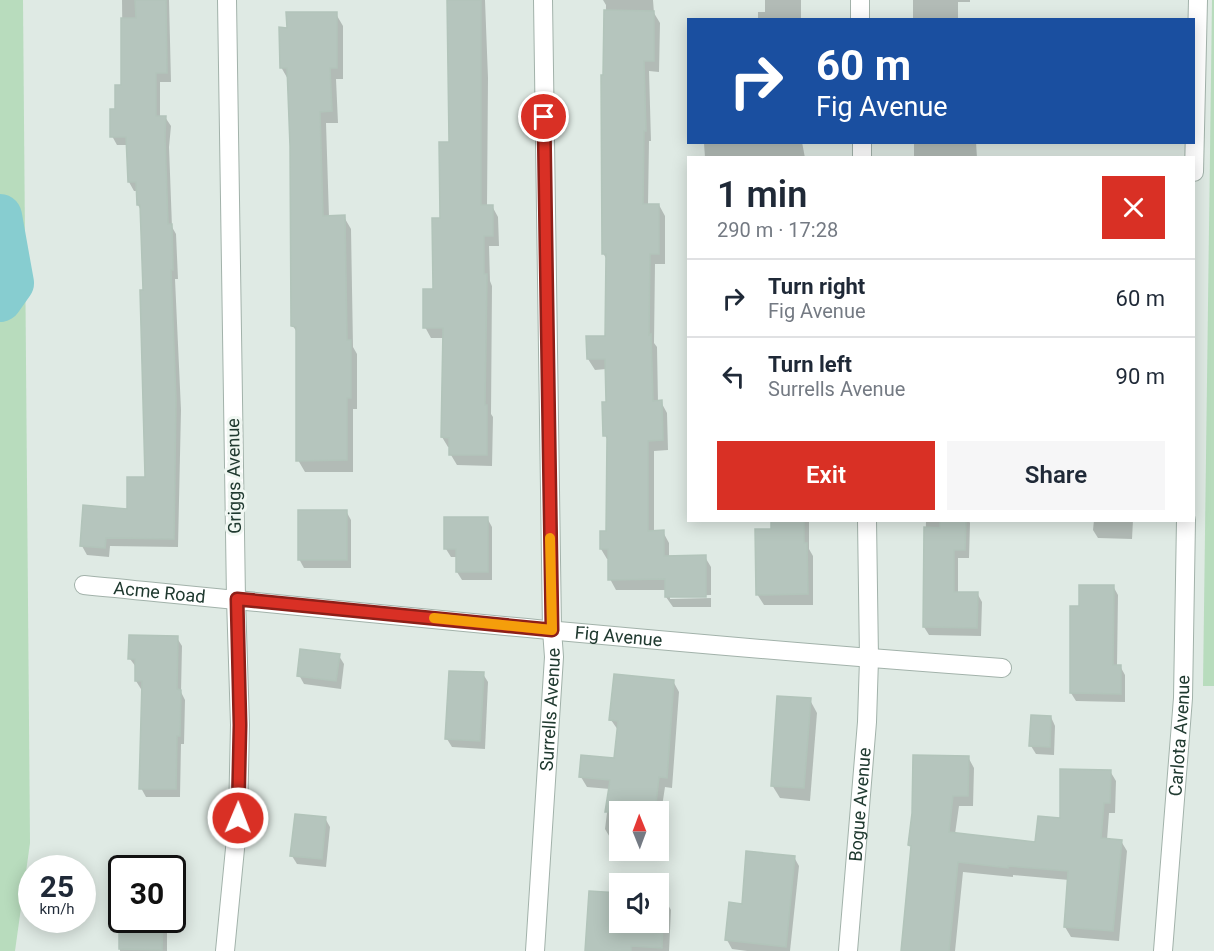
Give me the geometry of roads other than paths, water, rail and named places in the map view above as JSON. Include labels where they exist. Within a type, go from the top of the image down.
[{"type":"street","name":"Griggs Avenue","points":[[225,951],[238,818],[240,725],[227,0]]},
{"type":"street","name":"Surrells Avenue","points":[[535,951],[554,657],[543,0]]},
{"type":"street","points":[[860,0],[860,18]]},
{"type":"street","points":[[1195,129],[1198,0]]},
{"type":"street","name":"Bogue Avenue","points":[[848,951],[867,722],[869,658],[867,522]]},
{"type":"street","name":"Carlota Avenue","points":[[1163,951],[1183,698],[1186,522]]},
{"type":"street","name":"Acme Road","points":[[84,585],[237,599]]},
{"type":"street","name":"Fig Avenue","points":[[237,599],[552,630],[1002,668]]},
{"type":"waterway","points":[[0,216],[12,283],[0,300]]}]
